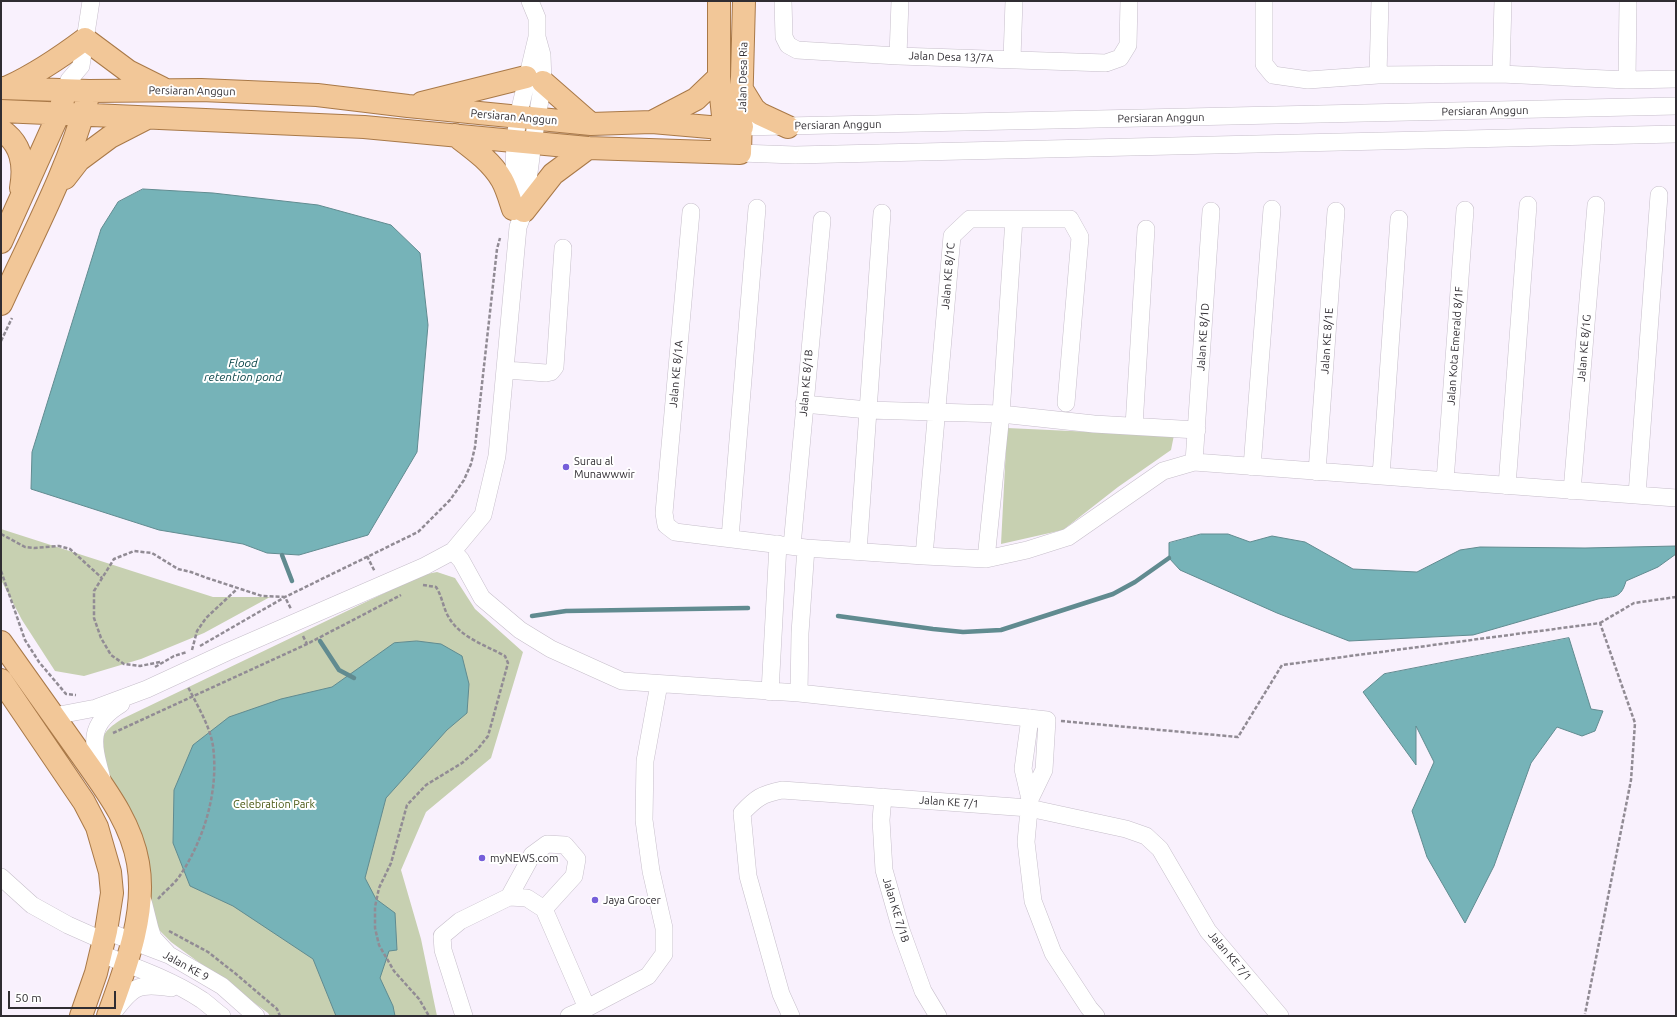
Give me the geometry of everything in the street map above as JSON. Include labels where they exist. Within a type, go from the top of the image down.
[{"type":"main road","name":"Jalan Desa Ria","points":[[719,1],[718,78],[722,116],[732,127]]},
{"type":"main road","name":"Jalan Desa Ria","points":[[731,153],[732,127],[742,91],[744,1]]},
{"type":"main road","points":[[3,88],[28,78],[62,57],[85,38],[128,71],[166,90]]},
{"type":"main road","points":[[652,122],[696,99],[718,78]]},
{"type":"main road","points":[[408,106],[535,79],[591,124]]},
{"type":"main road","name":"Persiaran Anggun","points":[[3,88],[89,91],[201,90],[317,95],[408,106],[591,124],[652,122],[732,127]]},
{"type":"main road","points":[[1,242],[59,113],[66,90]]},
{"type":"main road","points":[[7,310],[50,198],[77,134],[89,91]]},
{"type":"main road","points":[[742,91],[754,109],[760,114],[788,127]]},
{"type":"main road","name":"Persiaran Anggun","points":[[1,111],[364,127],[588,148],[731,153]]},
{"type":"main road","points":[[50,198],[78,160],[110,137],[150,117]]},
{"type":"main road","points":[[1,130],[8,134],[17,146],[23,162],[23,180],[18,203]]},
{"type":"main road","points":[[455,135],[475,150],[497,172],[503,182],[514,220]]},
{"type":"main road","points":[[514,220],[553,174],[588,148]]},
{"type":"main road","points":[[1,642],[103,785],[128,831],[138,863],[139,883],[137,917],[133,941],[110,1016]]},
{"type":"main road","points":[[1,680],[84,802],[96,827],[110,872],[112,893],[104,942],[81,1016]]},
{"type":"main road","points":[[52,754],[50,740],[54,716]]},
{"type":"street","points":[[89,91],[81,66],[91,1]]},
{"type":"street","points":[[54,716],[96,708],[147,689],[227,652],[426,566],[453,551],[483,515],[497,456],[506,370],[514,220],[524,141],[535,79],[542,55],[537,37],[537,18],[530,1]]},
{"type":"street","name":"Jalan Desa 13/7A","points":[[783,1],[784,37],[788,45],[797,50],[898,56],[1106,63],[1120,58],[1128,44],[1129,1]]},
{"type":"street","points":[[898,56],[900,1]]},
{"type":"street","points":[[1012,59],[1014,1]]},
{"type":"street","points":[[1264,1],[1264,64],[1273,75],[1308,80],[1378,76],[1501,74],[1627,80],[1676,79]]},
{"type":"street","points":[[1378,76],[1380,1]]},
{"type":"street","points":[[1501,74],[1503,1]]},
{"type":"street","points":[[1627,80],[1628,1]]},
{"type":"street","points":[[66,90],[69,80],[81,66]]},
{"type":"street","name":"Persiaran Anggun","points":[[732,127],[788,127],[1676,106]]},
{"type":"street","name":"Persiaran Anggun","points":[[731,153],[794,155],[1676,134]]},
{"type":"street","points":[[1637,495],[1659,195]]},
{"type":"street","points":[[1508,486],[1528,205]]},
{"type":"street","name":"Jalan KE 8/1G","points":[[1572,491],[1596,205]]},
{"type":"street","points":[[757,208],[730,538],[792,546],[858,552],[986,559],[1027,550],[1068,537],[1163,471],[1194,462],[1676,498]]},
{"type":"street","points":[[1252,467],[1272,209]]},
{"type":"street","name":"Jalan Kota Emerald 8/1F","points":[[1445,481],[1465,210]]},
{"type":"street","name":"Jalan KE 8/1D","points":[[1194,462],[1210,211]]},
{"type":"street","name":"Jalan KE 8/1E","points":[[1317,472],[1336,211]]},
{"type":"street","name":"Jalan KE 8/1A","points":[[691,212],[664,514],[666,525],[674,532],[730,538]]},
{"type":"street","points":[[858,552],[882,213]]},
{"type":"street","name":"Jalan KE 8/1C","points":[[924,556],[952,236],[970,219],[1070,219],[1080,237],[1066,403]]},
{"type":"street","points":[[986,559],[1001,414],[1014,219]]},
{"type":"street","points":[[1381,476],[1399,219]]},
{"type":"street","name":"Jalan KE 8/1B","points":[[792,546],[822,220]]},
{"type":"street","points":[[1134,426],[1146,229]]},
{"type":"street","points":[[506,370],[546,373],[551,372],[555,367],[563,248]]},
{"type":"street","points":[[804,404],[868,410],[1001,414],[1094,424],[1197,430]]},
{"type":"street","points":[[770,692],[776,591],[792,546]]},
{"type":"street","points":[[792,546],[803,592],[800,633],[799,693]]},
{"type":"street","points":[[453,551],[461,560],[482,598],[520,630],[551,649],[622,681],[799,693],[1047,720],[1044,770],[1029,804]]},
{"type":"street","points":[[569,1016],[648,976],[664,954],[664,928],[651,871],[644,820],[645,761],[659,684]]},
{"type":"street","points":[[103,785],[94,744],[94,734],[100,722],[109,712],[147,689]]},
{"type":"street","points":[[1030,718],[1024,769],[1029,804],[1026,842],[1033,901],[1053,953],[1089,1008],[1096,1016]]},
{"type":"street","name":"Jalan KE 7/1","points":[[791,1016],[781,994],[748,876],[742,813],[754,800],[760,796],[766,793],[782,790],[883,797],[1029,804],[1126,829],[1146,836],[1160,849],[1208,931],[1280,1016]]},
{"type":"street","name":"Jalan KE 7/1B","points":[[883,797],[881,820],[884,870],[901,930],[913,964],[923,991],[938,1016]]},
{"type":"street","points":[[509,897],[532,855],[547,844],[564,845],[577,859],[574,876],[544,909]]},
{"type":"street","points":[[1,877],[32,904],[68,925],[104,942]]},
{"type":"street","points":[[139,883],[145,912],[153,938],[169,955]]},
{"type":"street","points":[[464,1016],[443,950],[442,936],[460,921],[509,897],[526,898],[544,909],[587,1008]]},
{"type":"street","name":"Jalan KE 9","points":[[104,942],[133,941],[169,955],[222,986],[256,1016]]},
{"type":"street","name":"Jalan KE 9","points":[[104,942],[126,964],[141,969],[202,1000],[222,1016]]},
{"type":"street","points":[[110,1016],[132,990],[142,986],[153,985],[183,990]]},
{"type":"path","points":[[149,671],[174,656],[192,650],[285,596],[418,532],[450,500],[464,480],[471,464],[475,447],[497,249],[514,220]]},
{"type":"path","points":[[1,341],[7,310]]},
{"type":"path","points":[[1,534],[25,547],[34,548],[59,546],[70,549],[102,578]]},
{"type":"path","points":[[162,662],[140,666],[124,664],[110,655],[101,638],[94,618],[94,591],[114,559],[134,551],[152,553],[178,569],[262,596],[285,596]]},
{"type":"path","points":[[1,571],[25,640],[39,662],[66,694],[79,695]]},
{"type":"path","points":[[421,586],[426,584],[436,587],[442,596],[447,614],[452,622],[466,636],[505,656],[508,663],[488,736],[477,750],[462,763],[426,784],[407,805],[391,863],[379,888],[375,914],[375,928],[379,945],[394,972],[419,999],[429,1016]]},
{"type":"path","points":[[192,650],[197,631],[206,618],[238,588]]},
{"type":"path","points":[[110,735],[307,644],[402,594]]},
{"type":"path","points":[[1047,720],[1238,737],[1282,665],[1600,623],[1634,603],[1676,597]]},
{"type":"path","points":[[1585,1014],[1631,780],[1635,723],[1600,623]]},
{"type":"path","points":[[145,912],[178,878],[193,853],[207,818],[213,780],[213,745],[206,725],[174,656]]},
{"type":"path","points":[[166,929],[208,952],[277,1009],[280,1016]]},
{"type":"green space","points":[[1007,428],[1174,435],[1171,450],[1118,487],[1063,530],[1001,544]]},
{"type":"green space","points":[[1,529],[213,597],[270,597],[204,633],[141,659],[84,676],[55,671],[22,620],[1,580]]},
{"type":"green space","name":"Celebration Park","points":[[437,572],[455,578],[475,609],[523,652],[491,758],[426,812],[401,870],[421,939],[437,1016],[270,1016],[268,1013],[171,942],[155,926],[140,852],[101,753],[103,737],[108,729],[122,719],[422,575]]},
{"type":"water","name":"Flood retention pond","points":[[143,189],[213,193],[318,205],[391,225],[420,253],[428,325],[417,452],[368,535],[299,555],[267,553],[243,544],[159,530],[31,489],[32,452],[101,229],[118,202]]},
{"type":"water","points":[[1201,534],[1228,534],[1250,542],[1272,536],[1305,542],[1353,569],[1417,572],[1460,550],[1480,547],[1585,548],[1676,546],[1676,554],[1658,567],[1626,581],[1622,591],[1616,596],[1598,599],[1473,635],[1349,641],[1277,613],[1180,570],[1169,558],[1169,543]]},
{"type":"water","points":[[1569,638],[1591,709],[1603,711],[1595,731],[1582,736],[1557,727],[1531,763],[1494,866],[1465,923],[1427,857],[1412,811],[1434,762],[1416,726],[1416,765],[1363,692],[1384,674]]},
{"type":"water","points":[[417,641],[441,644],[462,656],[469,684],[467,713],[447,730],[386,798],[365,878],[376,899],[395,913],[397,950],[389,951],[380,978],[393,1006],[395,1016],[336,1016],[313,959],[233,906],[190,886],[173,843],[174,790],[193,745],[229,717],[281,699],[332,687],[394,643]]},
{"type":"waterway","points":[[282,555],[292,581]]},
{"type":"waterway","points":[[838,616],[963,632],[1001,630],[1113,594],[1135,582],[1169,558]]},
{"type":"waterway","points":[[532,616],[566,611],[748,608]]},
{"type":"waterway","points":[[320,641],[339,670],[354,678]]},
{"type":"place","name":"Surau al Munawwwir","points":[[566,467]]},
{"type":"place","name":"myNEWS.com","points":[[482,858]]},
{"type":"place","name":"Jaya Grocer","points":[[595,900]]}]
